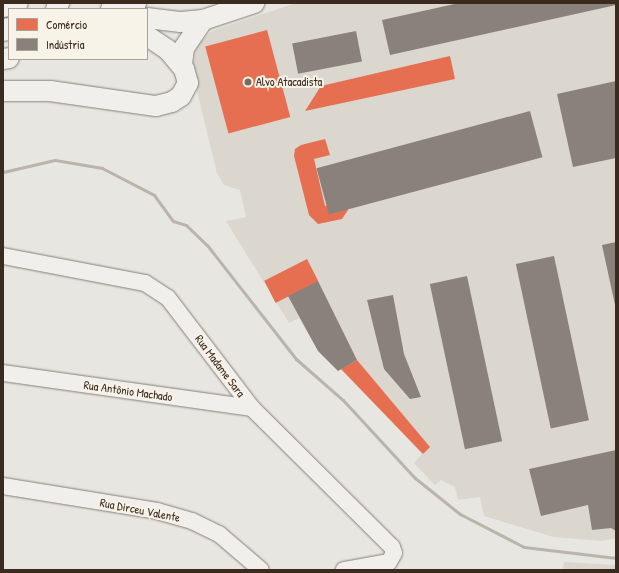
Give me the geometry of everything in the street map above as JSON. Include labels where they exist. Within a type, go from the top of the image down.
[{"type":"highway","points":[[3,6],[17,3]]},
{"type":"highway","points":[[118,8],[135,3]]},
{"type":"main road","points":[[148,18],[181,22],[203,20],[254,3]]},
{"type":"main road","points":[[3,91],[50,91],[156,106],[172,102],[186,88],[188,83],[182,64],[184,48],[203,20]]},
{"type":"main road","points":[[148,37],[182,64]]},
{"type":"street","name":"Rua Madame Sara","points":[[3,256],[145,283],[168,298],[252,408],[384,537],[394,553],[389,562],[379,566],[344,570]]},
{"type":"street","name":"Rua Antônio Machado","points":[[3,373],[252,408]]},
{"type":"street","name":"Rua Dirceu Valente","points":[[3,486],[157,511],[192,521],[219,534],[261,570]]},
{"type":"shaded area","points":[[296,3],[616,3],[616,538],[602,541],[553,537],[484,516],[480,497],[458,500],[455,487],[441,480],[435,485],[414,463],[422,454],[341,369],[338,371],[318,351],[299,318],[289,323],[226,221],[246,217],[240,190],[224,185],[217,173],[192,71],[197,45],[212,31]]},
{"type":"shaded area","points":[[564,562],[616,565],[616,570],[563,570]]},
{"type":"building: Comércio","name":"Alvo Atacadista","points":[[267,30],[290,117],[228,133],[205,47]]},
{"type":"building: Comércio","points":[[450,56],[455,79],[305,111],[321,86]]},
{"type":"building: Comércio","points":[[325,139],[330,155],[314,159],[325,206],[346,201],[348,210],[342,219],[318,224],[309,215],[294,156],[295,149],[301,145]]},
{"type":"building: Comércio","points":[[307,259],[318,281],[276,303],[264,281]]},
{"type":"building: Comércio","points":[[357,360],[430,447],[423,454],[341,369]]},
{"type":"building: Indústria","points":[[459,3],[616,3],[616,5],[390,55],[382,20]]},
{"type":"building: Indústria","points":[[356,31],[362,61],[298,74],[292,43]]},
{"type":"building: Indústria","points":[[616,81],[616,158],[573,167],[557,94]]},
{"type":"building: Indústria","points":[[530,111],[542,157],[329,215],[317,168]]},
{"type":"building: Indústria","points":[[616,242],[616,304],[615,305],[602,245]]},
{"type":"building: Indústria","points":[[554,256],[589,420],[551,428],[516,264]]},
{"type":"building: Indústria","points":[[467,276],[502,441],[465,449],[430,284]]},
{"type":"building: Indústria","points":[[318,281],[357,360],[338,371],[318,351],[288,296]]},
{"type":"building: Indústria","points":[[393,295],[404,354],[421,397],[410,399],[384,369],[367,300]]},
{"type":"building: Indústria","points":[[616,450],[616,531],[611,528],[592,530],[588,505],[541,516],[529,469]]},
{"type":"waterway","points":[[3,172],[55,160],[102,168],[154,195],[173,221],[186,225],[207,245],[296,359],[343,400],[415,478],[460,514],[524,547],[616,558]]},
{"type":"place","name":"Alvo Atacadista","points":[[248,82]]}]
